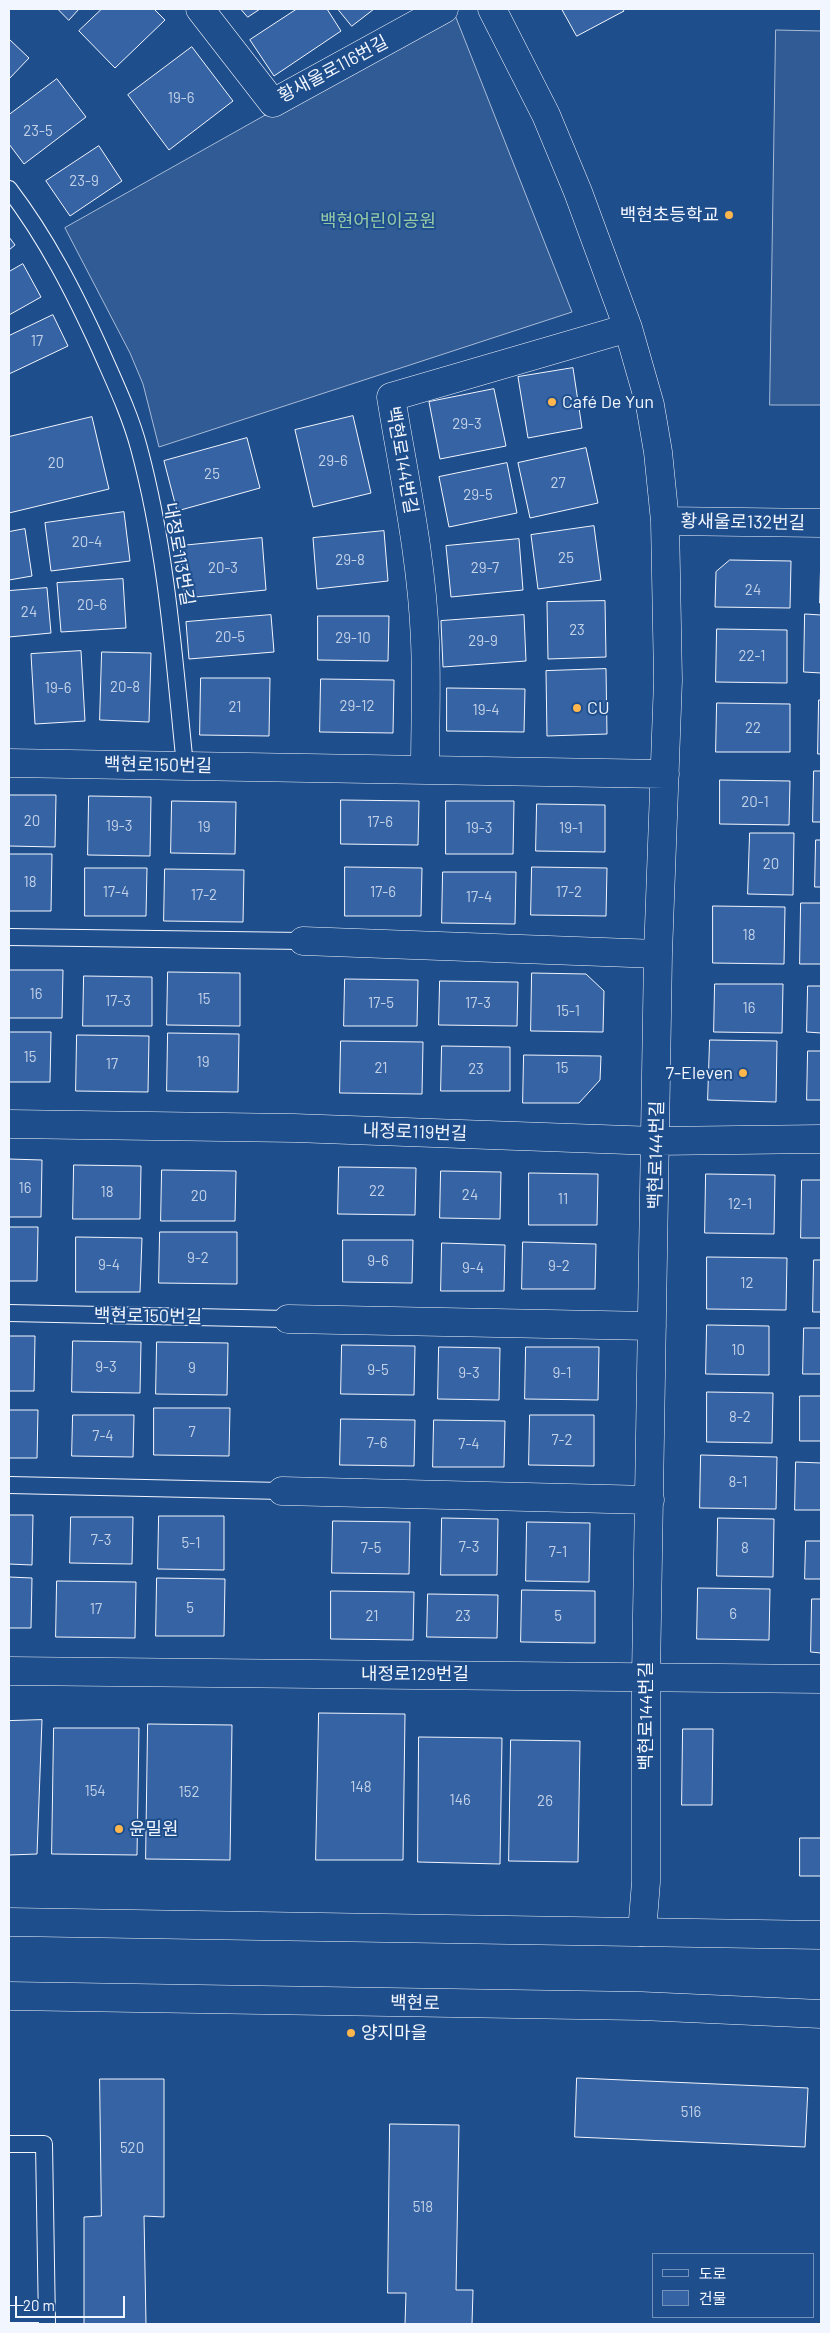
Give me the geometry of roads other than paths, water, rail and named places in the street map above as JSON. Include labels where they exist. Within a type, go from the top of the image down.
[{"type":"street","name":"황새울로116번길","points":[[200,9],[273,103],[444,9]]},
{"type":"street","name":"백현로144번길","points":[[492,9],[532,84],[578,192],[628,328],[650,406],[658,452],[665,521],[668,680],[658,954],[646,1676],[646,1882],[642,1932]]},
{"type":"street","name":"백현로144번길","points":[[425,770],[425,640],[412,516],[391,396],[628,328]]},
{"type":"street","name":"황새울로132번길","points":[[665,521],[821,523]]},
{"type":"street","name":"백현로150번길","points":[[9,763],[425,770]]},
{"type":"street","points":[[425,770],[665,774]]},
{"type":"street","points":[[303,942],[658,954]]},
{"type":"street","name":"내정로119번길","points":[[9,1124],[294,1128],[656,1141],[821,1139]]},
{"type":"street","points":[[288,1319],[652,1326]]},
{"type":"street","points":[[282,1491],[650,1500]]},
{"type":"street","name":"내정로129번길","points":[[9,1671],[821,1679]]},
{"type":"street","points":[[9,1922],[821,1935]]},
{"type":"street","name":"백현로","points":[[9,1996],[641,2006],[821,2014]]},
{"type":"lane","name":"내정로113번길","points":[[9,189],[53,252],[75,295],[103,356],[139,447],[168,598],[184,766]]},
{"type":"lane","points":[[9,937],[303,942]]},
{"type":"lane","name":"백현로150번길","points":[[9,1313],[288,1319]]},
{"type":"lane","points":[[9,1485],[282,1491]]},
{"type":"lane","points":[[9,2144],[44,2144],[47,2319],[9,2314]]},
{"type":"place","name":"백현초등학교","points":[[729,215]]},
{"type":"place","name":"Café De Yun","points":[[552,402]]},
{"type":"place","name":"CU","points":[[577,708]]},
{"type":"place","name":"7-Eleven","points":[[743,1073]]},
{"type":"place","name":"윤밀원","points":[[119,1829]]},
{"type":"place","name":"양지마을","points":[[351,2033]]},
{"type":"park label","name":"백현어린이공원","points":[[378,221]]}]
